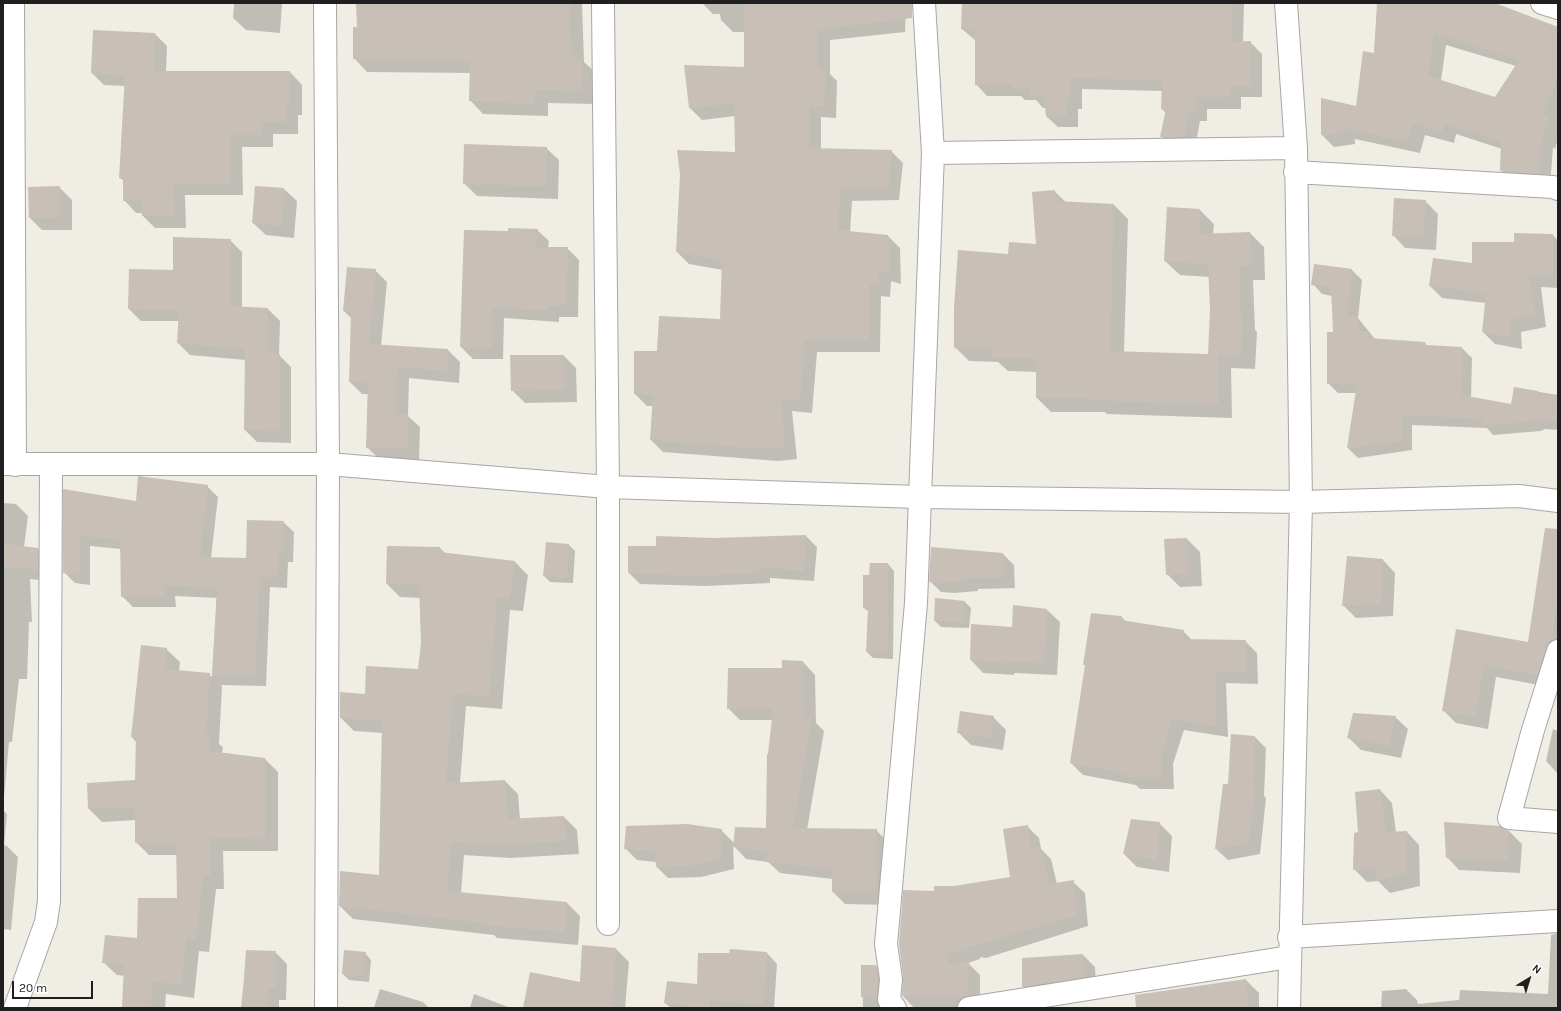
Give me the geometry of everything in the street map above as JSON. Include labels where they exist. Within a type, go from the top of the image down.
[{"type":"street","points":[[14,3],[9,465],[328,464],[608,487],[919,497],[1301,502],[1519,496],[1558,501]]},
{"type":"street","points":[[325,3],[328,464],[326,1008]]},
{"type":"street","points":[[603,3],[608,487],[608,924]]},
{"type":"street","points":[[895,1008],[889,1000],[891,979],[886,944],[916,603],[933,153],[924,3]]},
{"type":"street","points":[[1286,3],[1296,148],[1295,172],[1301,502],[1289,947],[1289,1008]]},
{"type":"street","points":[[1542,3],[1558,8]]},
{"type":"street","points":[[933,153],[1296,148]]},
{"type":"street","points":[[1295,172],[1553,187],[1558,189]]},
{"type":"street","points":[[15,1008],[46,922],[49,901],[51,465]]},
{"type":"street","points":[[1558,651],[1533,730],[1509,818],[1558,822]]},
{"type":"street","points":[[969,1008],[1289,947],[1558,921]]},
{"type":"building","points":[[356,3],[570,3],[570,33],[573,58],[582,58],[581,91],[535,90],[535,104],[469,101],[470,61],[353,59],[353,27],[357,27]]},
{"type":"building","points":[[744,3],[912,3],[912,18],[818,29],[818,68],[826,68],[824,107],[809,105],[809,148],[892,150],[888,189],[840,189],[838,230],[888,235],[890,273],[879,270],[879,285],[869,285],[869,340],[805,340],[800,401],[781,399],[785,447],[766,449],[650,440],[653,394],[634,394],[634,351],[657,351],[659,316],[720,319],[722,260],[676,252],[680,175],[677,150],[735,152],[734,103],[689,108],[684,65],[744,67]]},
{"type":"building","points":[[962,3],[1232,3],[1231,42],[1251,41],[1251,86],[1230,86],[1230,97],[1196,97],[1195,110],[1189,110],[1184,137],[1160,137],[1166,109],[1161,109],[1162,80],[1071,78],[1070,98],[1066,98],[1067,115],[1046,116],[1044,97],[1030,96],[1030,89],[1012,89],[1012,85],[975,85],[975,30],[961,29]]},
{"type":"building","points":[[1377,3],[1495,3],[1558,27],[1558,76],[1542,115],[1549,117],[1541,144],[1538,174],[1500,171],[1501,141],[1444,123],[1442,132],[1413,123],[1408,142],[1343,128],[1343,132],[1321,135],[1321,98],[1356,106],[1363,51],[1374,53]],"holes":[[[1434,33],[1519,60],[1495,97],[1428,76]]]},
{"type":"building","points":[[93,30],[155,33],[154,71],[290,71],[290,104],[286,103],[286,122],[261,122],[261,135],[230,135],[231,183],[173,184],[174,216],[142,216],[142,201],[123,201],[123,178],[119,178],[125,75],[91,73]]},
{"type":"building","points":[[464,144],[547,147],[546,186],[463,184]]},
{"type":"building","points":[[60,186],[60,218],[29,218],[28,187]]},
{"type":"building","points":[[255,186],[284,188],[282,226],[252,223]]},
{"type":"building","points":[[1055,190],[1056,201],[1114,204],[1110,351],[1208,354],[1210,309],[1208,264],[1164,261],[1167,207],[1200,209],[1199,234],[1250,232],[1252,266],[1239,266],[1241,317],[1243,317],[1241,356],[1218,354],[1219,405],[1092,400],[1092,398],[1036,398],[1036,358],[992,358],[992,348],[954,348],[954,308],[958,250],[1008,254],[1009,242],[1036,244],[1032,192]]},
{"type":"building","points":[[1394,198],[1426,200],[1423,237],[1392,236]]},
{"type":"building","points":[[508,228],[538,229],[536,247],[568,247],[566,305],[548,306],[547,311],[492,307],[492,348],[460,347],[464,230],[508,231]]},
{"type":"building","points":[[1514,233],[1553,234],[1553,276],[1529,275],[1535,315],[1510,320],[1510,337],[1482,332],[1486,293],[1429,286],[1433,258],[1472,263],[1472,242],[1514,242]]},
{"type":"building","points":[[173,237],[231,239],[230,306],[268,308],[267,353],[280,354],[279,431],[244,430],[245,349],[177,343],[179,310],[128,309],[129,269],[173,270]]},
{"type":"building","points":[[1314,264],[1352,269],[1347,317],[1357,316],[1359,331],[1368,331],[1368,338],[1425,342],[1426,345],[1462,347],[1461,395],[1511,404],[1514,387],[1538,391],[1538,395],[1558,396],[1558,421],[1535,420],[1530,422],[1482,425],[1483,419],[1402,415],[1403,441],[1347,448],[1357,384],[1327,384],[1327,332],[1333,332],[1331,287],[1311,285]]},
{"type":"building","points":[[347,267],[376,269],[369,344],[448,349],[447,371],[397,367],[396,414],[408,414],[407,449],[366,448],[368,383],[349,382],[351,312],[343,311]]},
{"type":"building","points":[[510,355],[564,355],[565,390],[511,391]]},
{"type":"building","points":[[138,476],[208,485],[200,557],[246,558],[247,520],[284,521],[283,552],[278,552],[277,577],[260,577],[255,675],[212,675],[217,588],[165,585],[165,597],[121,597],[120,539],[80,536],[79,575],[63,573],[63,489],[136,501]]},
{"type":"building","points":[[1545,528],[1558,529],[1558,614],[1555,613],[1551,641],[1546,647],[1537,675],[1484,665],[1475,717],[1442,711],[1456,629],[1528,642]]},
{"type":"building","points":[[806,535],[804,571],[759,567],[760,573],[694,576],[628,573],[628,546],[656,546],[656,536],[714,538]]},
{"type":"building","points":[[1187,538],[1189,574],[1166,575],[1164,539]]},
{"type":"building","points":[[546,542],[569,544],[567,578],[543,576]]},
{"type":"building","points":[[3,544],[38,548],[38,570],[3,566]]},
{"type":"building","points":[[387,546],[440,547],[440,552],[515,561],[510,599],[497,597],[489,697],[453,693],[446,783],[505,780],[508,819],[564,816],[566,841],[496,845],[451,842],[447,891],[567,902],[565,932],[483,925],[483,923],[339,906],[340,871],[379,875],[382,721],[340,718],[340,692],[365,694],[366,666],[418,669],[421,643],[419,585],[386,584]]},
{"type":"building","points":[[931,547],[1003,553],[1004,578],[967,578],[967,581],[942,583],[929,582]]},
{"type":"building","points":[[1347,556],[1383,559],[1381,604],[1342,606]]},
{"type":"building","points":[[870,563],[888,563],[888,653],[866,652],[868,608],[863,608],[863,575],[869,575]]},
{"type":"building","points":[[935,598],[965,601],[963,622],[934,621]]},
{"type":"building","points":[[1013,605],[1047,609],[1044,663],[1002,661],[1002,663],[970,660],[971,624],[1012,627]]},
{"type":"building","points":[[1091,613],[1121,616],[1121,620],[1184,630],[1182,639],[1246,640],[1246,673],[1215,671],[1216,726],[1172,719],[1162,751],[1162,777],[1127,777],[1127,774],[1070,763],[1085,665],[1083,665]]},
{"type":"building","points":[[141,645],[167,648],[165,669],[210,673],[206,733],[210,733],[209,751],[265,758],[265,839],[210,838],[211,876],[203,876],[196,939],[186,938],[181,985],[153,981],[151,1008],[122,1008],[124,965],[102,963],[105,935],[137,938],[138,898],[177,898],[176,843],[135,843],[135,807],[88,809],[87,783],[135,780],[136,738],[131,737]]},
{"type":"building","points":[[782,660],[803,661],[804,718],[812,718],[793,828],[877,829],[876,893],[832,892],[832,869],[766,862],[768,852],[733,847],[735,827],[766,828],[767,754],[773,709],[727,709],[728,668],[782,668]]},
{"type":"building","points":[[960,711],[994,716],[991,738],[957,733]]},
{"type":"building","points":[[1353,713],[1396,716],[1389,746],[1347,738]]},
{"type":"building","points":[[1231,734],[1255,736],[1253,786],[1255,786],[1249,843],[1215,849],[1223,784],[1228,784]]},
{"type":"building","points":[[1380,789],[1386,832],[1407,831],[1407,873],[1376,881],[1378,867],[1353,870],[1354,833],[1358,832],[1355,792]]},
{"type":"building","points":[[1131,819],[1160,822],[1157,860],[1123,854]]},
{"type":"building","points":[[1444,822],[1500,826],[1509,831],[1508,861],[1446,858]]},
{"type":"building","points":[[687,824],[722,829],[722,858],[689,866],[656,867],[655,851],[624,849],[626,826]]},
{"type":"building","points":[[1028,825],[1031,849],[1040,847],[1049,884],[1074,880],[1077,915],[974,946],[969,946],[969,948],[947,954],[949,964],[969,962],[968,995],[963,997],[902,996],[903,977],[899,944],[903,890],[934,891],[934,886],[954,886],[1010,877],[1003,829]]},
{"type":"building","points":[[582,945],[616,948],[612,1008],[523,1008],[530,972],[580,982]]},
{"type":"building","points":[[730,949],[767,952],[763,1005],[710,1000],[710,1008],[686,1008],[687,1005],[664,1003],[667,981],[697,984],[698,953],[729,953]]},
{"type":"building","points":[[246,950],[276,951],[275,989],[268,989],[268,1008],[242,1008]]},
{"type":"building","points":[[344,950],[366,952],[363,976],[342,974]]},
{"type":"building","points":[[1083,954],[1085,977],[1022,987],[1022,958]]},
{"type":"building","points":[[861,965],[876,965],[878,979],[877,997],[861,997]]},
{"type":"building","points":[[1246,979],[1248,1008],[1136,1008],[1135,995]]}]
